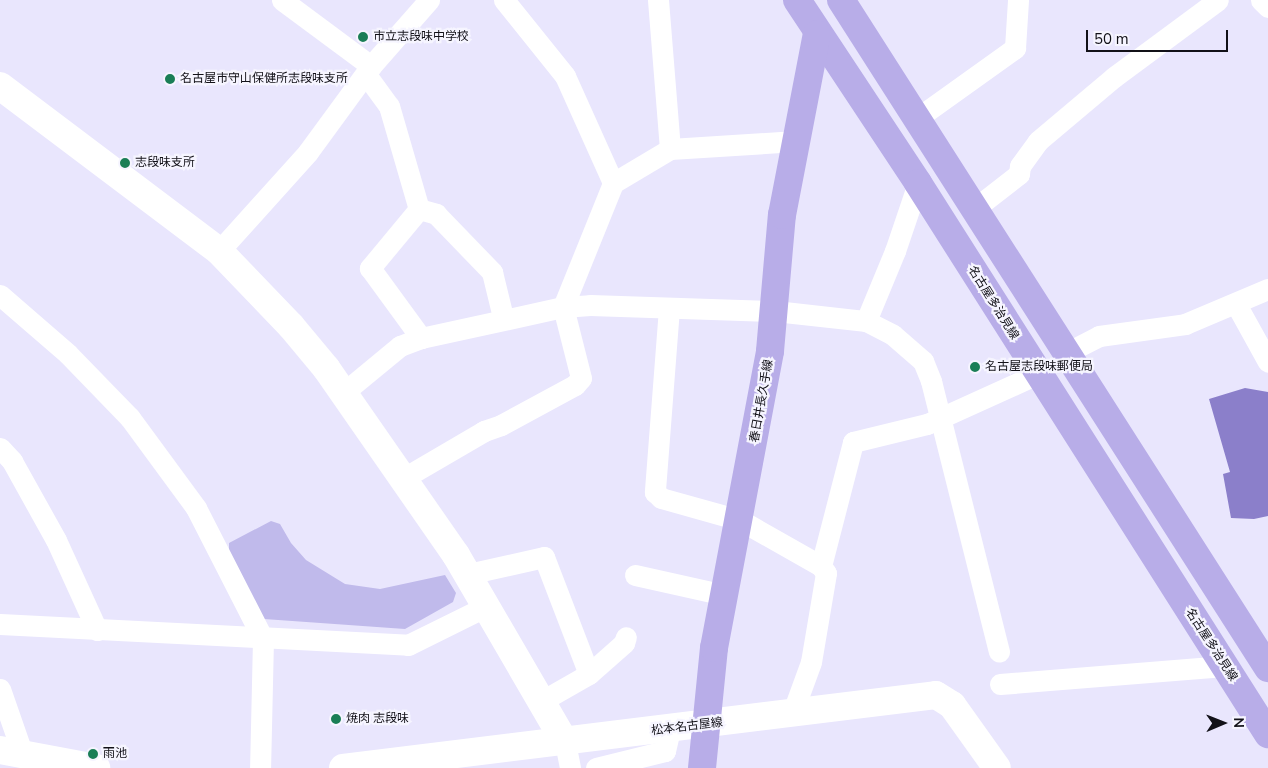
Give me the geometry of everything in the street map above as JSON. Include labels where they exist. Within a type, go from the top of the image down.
[{"type":"main road","name":"名古屋多治見線","points":[[797,0],[817,34],[918,183],[1037,374],[1268,734]]},
{"type":"main road","points":[[842,0],[916,119],[1268,668]]},
{"type":"main road","name":"春日井長久手線","points":[[702,768],[704,725],[725,595],[762,410],[775,311],[782,215],[817,34]]},
{"type":"street","points":[[282,0],[369,71],[389,106],[419,209]]},
{"type":"street","points":[[218,251],[308,152],[369,71],[429,0]]},
{"type":"street","points":[[504,0],[565,76],[612,183]]},
{"type":"street","points":[[658,0],[670,149]]},
{"type":"street","points":[[916,119],[1015,48],[1018,0]]},
{"type":"street","points":[[974,209],[1019,174],[1020,166],[1038,141],[1114,77],[1218,0]]},
{"type":"street","points":[[1261,0],[1268,7]]},
{"type":"street","points":[[0,86],[218,251],[290,326],[343,392],[468,574],[485,607],[565,742],[570,768]]},
{"type":"street","points":[[402,479],[484,431],[501,426],[575,385],[581,378],[563,307],[612,183],[670,149],[796,141]]},
{"type":"street","points":[[866,321],[895,251],[918,183]]},
{"type":"street","points":[[419,209],[436,214],[492,272],[503,317]]},
{"type":"street","points":[[419,209],[370,268],[421,338]]},
{"type":"street","points":[[1066,354],[1099,336],[1185,324],[1268,289]]},
{"type":"street","points":[[0,294],[68,354],[130,418],[196,508],[263,639],[260,768]]},
{"type":"street","points":[[1236,304],[1268,362]]},
{"type":"street","points":[[343,392],[400,346],[421,338],[503,317],[563,307],[775,311],[866,321],[893,335],[923,361],[942,418],[1000,652]]},
{"type":"street","points":[[669,308],[654,492],[661,498],[740,520],[821,566],[826,573],[811,662],[792,714]]},
{"type":"street","points":[[821,566],[854,442],[942,418],[1037,374]]},
{"type":"street","points":[[0,448],[12,462],[56,540],[97,630]]},
{"type":"street","points":[[468,574],[544,556],[589,674]]},
{"type":"street","points":[[636,575],[725,595]]},
{"type":"street","points":[[0,624],[408,645],[485,607]]},
{"type":"street","points":[[540,702],[589,674],[624,644],[626,637]]},
{"type":"street","points":[[1000,684],[1224,666]]},
{"type":"street","points":[[0,689],[12,752],[96,768]]},
{"type":"street","name":"松本名古屋線","points":[[343,768],[936,695],[952,705],[997,768]]},
{"type":"street","points":[[596,768],[665,751],[670,729]]},
{"type":"shaded area","points":[[1245,388],[1268,392],[1268,516],[1254,519],[1231,518],[1223,474],[1230,472],[1209,399]]},
{"type":"shaded area","points":[[271,521],[280,524],[291,543],[306,560],[345,584],[380,589],[445,575],[456,593],[453,602],[405,629],[264,619],[229,551],[229,543]]},
{"type":"place","name":"市立志段味中学校","points":[[363,37]]},
{"type":"place","name":"名古屋市守山保健所志段味支所","points":[[170,79]]},
{"type":"place","name":"志段味支所","points":[[125,163]]},
{"type":"place","name":"名古屋志段味郵便局","points":[[975,367]]},
{"type":"place","name":"焼肉 志段味","points":[[336,719]]},
{"type":"place","name":"雨池","points":[[93,754]]}]
